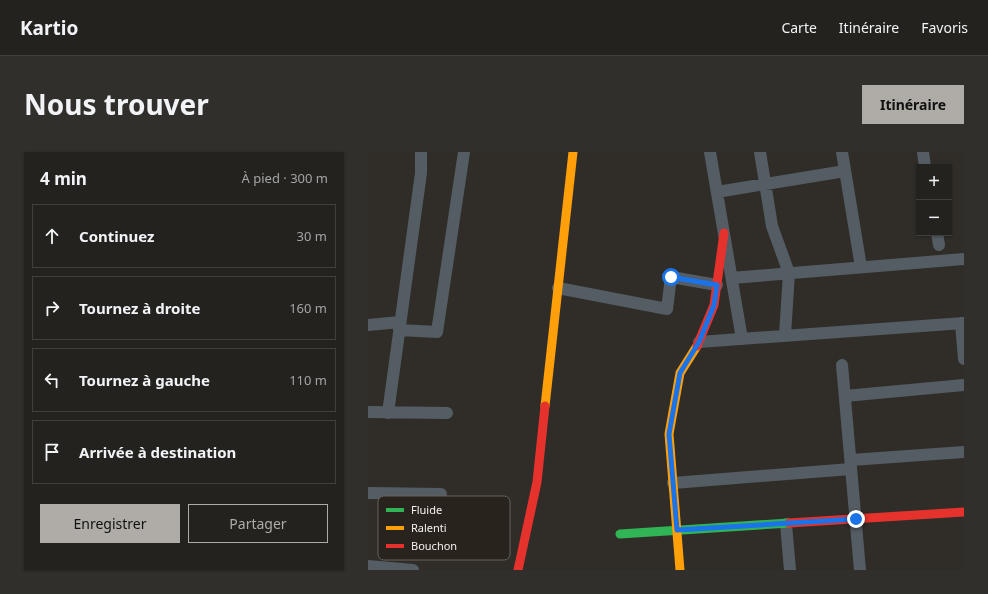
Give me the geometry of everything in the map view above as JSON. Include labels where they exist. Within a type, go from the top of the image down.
[{"type":"street","points":[[388,413],[420,172],[421,152]]},
{"type":"street","points":[[368,325],[400,326],[438,332],[464,152]]},
{"type":"street","points":[[518,570],[537,482],[573,152]]},
{"type":"street","points":[[710,152],[742,339]]},
{"type":"street","points":[[760,152],[772,226],[789,273],[785,335]]},
{"type":"street","points":[[842,152],[862,267]]},
{"type":"street","points":[[923,152],[925,164]]},
{"type":"street","points":[[717,192],[846,171]]},
{"type":"street","points":[[680,570],[669,434],[680,373],[699,342],[714,305],[724,233]]},
{"type":"street","points":[[732,278],[964,258]]},
{"type":"street","points":[[558,288],[667,309],[671,277],[717,285]]},
{"type":"street","points":[[699,342],[962,323],[964,359]]},
{"type":"street","points":[[842,365],[860,570]]},
{"type":"street","points":[[845,396],[964,385]]},
{"type":"street","points":[[368,412],[447,414]]},
{"type":"street","points":[[673,483],[964,452]]},
{"type":"street","points":[[368,493],[441,494]]},
{"type":"street","points":[[620,534],[964,512]]},
{"type":"street","points":[[786,524],[790,570]]},
{"type":"street","points":[[368,566],[413,570]]},
{"type":"traffic: fast","points":[[620,534],[789,523]]},
{"type":"traffic: slow","points":[[545,406],[573,152]]},
{"type":"traffic: slow","points":[[680,570],[669,434],[680,373],[697,346]]},
{"type":"traffic: jam","points":[[697,346],[714,305],[724,233]]},
{"type":"traffic: jam","points":[[518,570],[537,482],[545,406]]},
{"type":"traffic: jam","points":[[789,523],[964,512]]},
{"type":"route","points":[[671,277],[717,285],[714,305],[699,342],[680,373],[669,434],[677,530],[856,519]]}]
